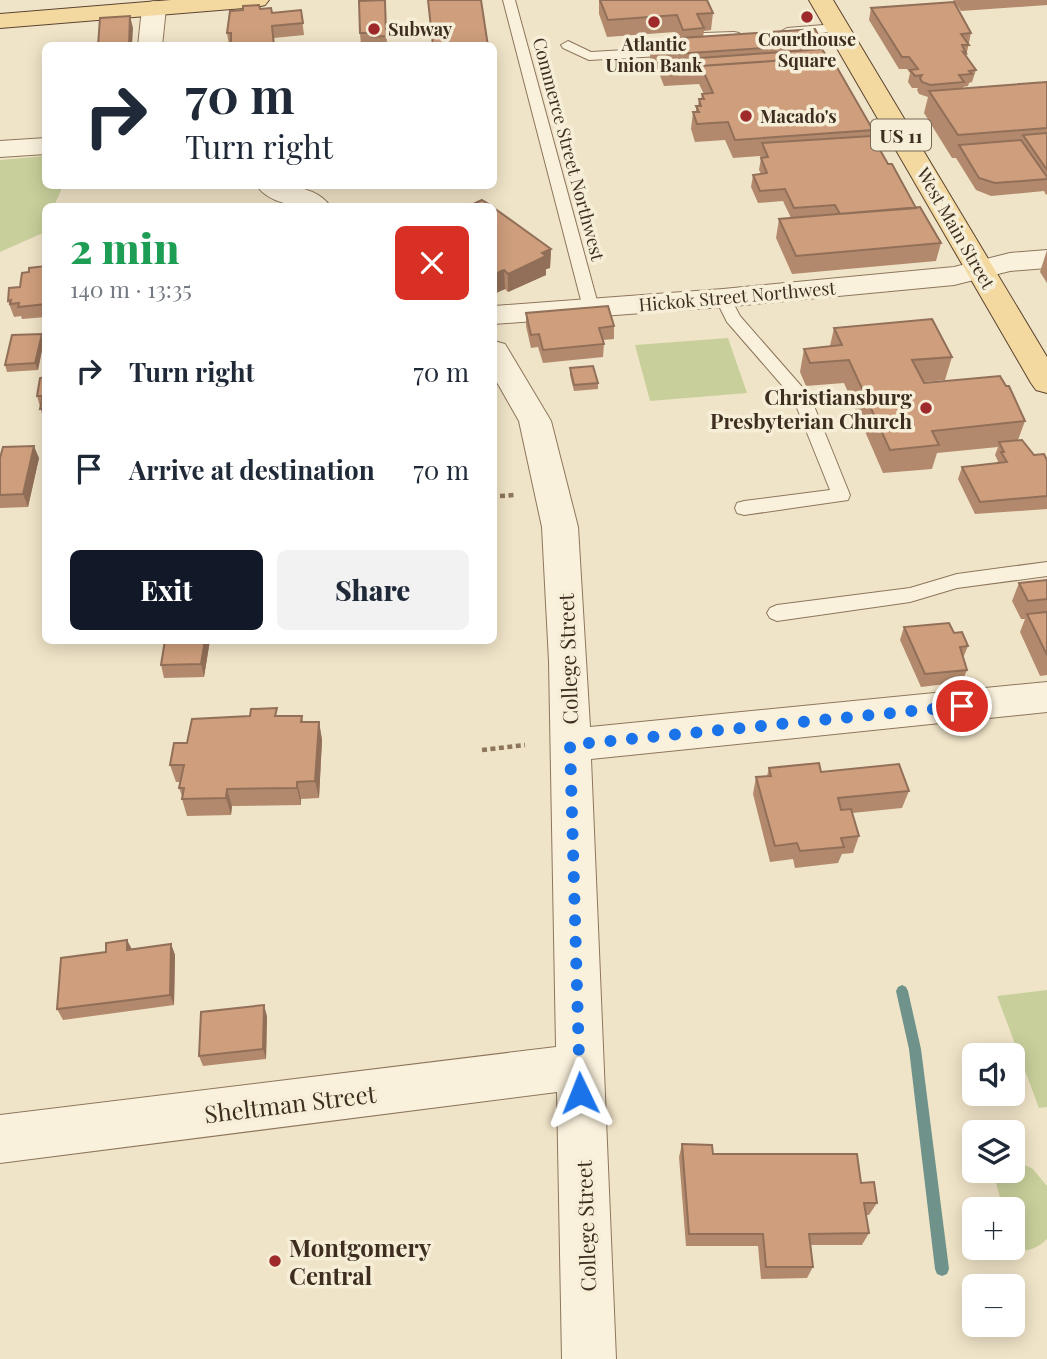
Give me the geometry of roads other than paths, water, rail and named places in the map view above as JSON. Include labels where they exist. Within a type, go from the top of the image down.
[{"type":"main road","points":[[0,21],[257,0]]},
{"type":"main road","name":"West Main Street","points":[[821,0],[1047,383]]},
{"type":"street","points":[[150,42],[154,8]]},
{"type":"street","points":[[0,149],[42,146]]},
{"type":"street","points":[[278,189],[309,203]]},
{"type":"street","name":"Hickok Street Northwest","points":[[497,315],[723,298],[954,276],[1010,262],[1047,259]]},
{"type":"street","name":"College Street","points":[[497,356],[536,421],[560,527],[570,745],[589,1359]]},
{"type":"street","points":[[570,745],[1047,698]]},
{"type":"street","name":"Sheltman Street","points":[[0,1139],[579,1067]]},
{"type":"lane","name":"Commerce Street Northwest","points":[[509,0],[591,308]]},
{"type":"lane","points":[[770,33],[836,28]]},
{"type":"lane","points":[[568,45],[586,50],[709,42],[740,35]]},
{"type":"lane","points":[[723,298],[733,318],[802,396],[842,495],[744,508]]},
{"type":"lane","points":[[776,613],[911,595],[957,581],[1047,569]]},
{"type":"waterway","points":[[902,991],[915,1049],[942,1269]]},
{"type":"place","name":"Courthouse Square","points":[[807,17]]},
{"type":"place","name":"Atlantic Union Bank","points":[[654,22]]},
{"type":"place","name":"Subway","points":[[374,29]]},
{"type":"place","name":"Macado's","points":[[746,116]]},
{"type":"place","name":"Christiansburg Presbyterian Church","points":[[926,408]]},
{"type":"place","name":"Montgomery Central","points":[[275,1261]]}]
